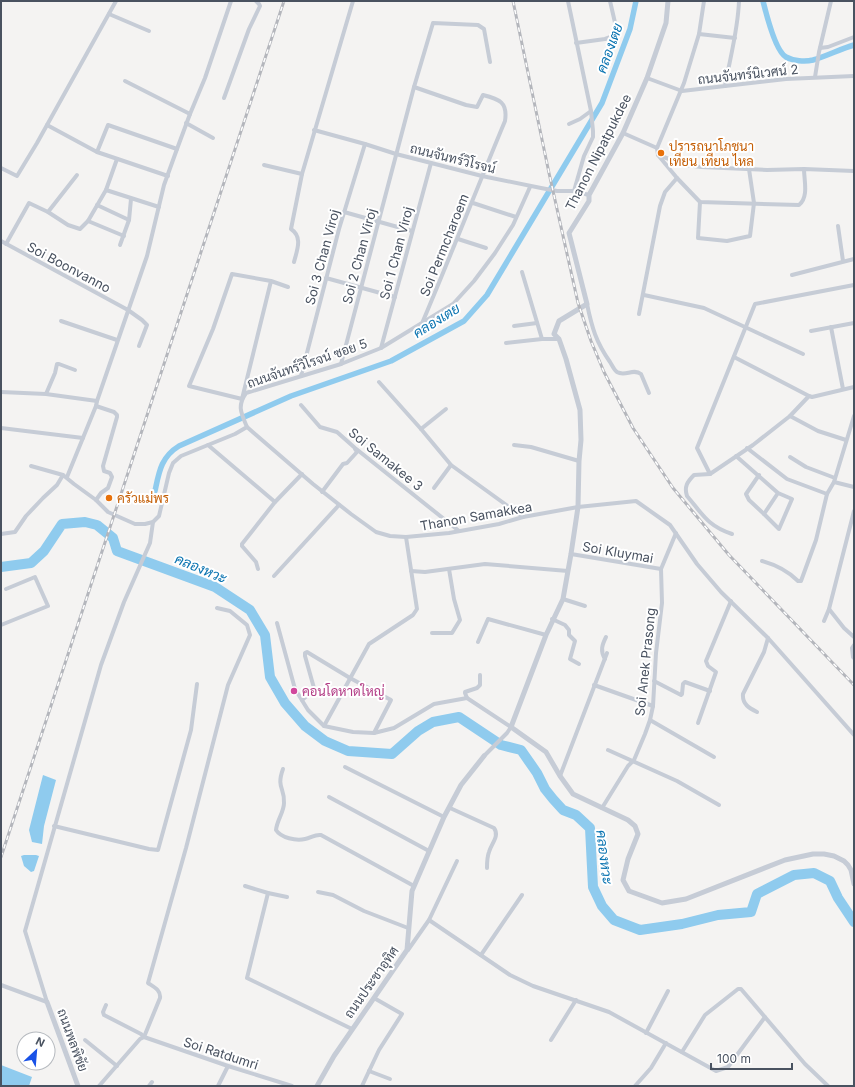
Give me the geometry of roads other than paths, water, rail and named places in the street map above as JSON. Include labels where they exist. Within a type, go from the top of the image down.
[{"type":"street","points":[[1,168],[17,176],[116,1]]},
{"type":"street","points":[[1,534],[15,532],[35,507],[57,486],[65,476],[83,438],[148,256],[164,185],[186,123],[205,78],[231,1]]},
{"type":"street","points":[[224,98],[248,28],[260,6],[256,1]]},
{"type":"street","points":[[294,262],[299,241],[291,229],[302,174],[353,1]]},
{"type":"street","points":[[568,1],[594,131],[593,137],[584,156],[574,191]]},
{"type":"street","points":[[576,43],[605,39],[616,35],[616,27],[610,1]]},
{"type":"street","name":"Thanon Nipatpukdee","points":[[587,304],[569,233],[589,201],[589,195],[623,133],[647,78],[666,23],[668,1]]},
{"type":"street","points":[[704,1],[699,34],[682,90],[657,148],[658,155],[700,202],[799,205],[805,196],[804,169]]},
{"type":"street","points":[[725,86],[735,38],[739,1]]},
{"type":"street","points":[[815,77],[819,50],[831,1]]},
{"type":"street","points":[[109,14],[149,32]]},
{"type":"street","name":"Soi 2 Chan Viroj","points":[[341,364],[360,287],[379,222],[414,87],[433,23],[478,25],[484,29],[490,62]]},
{"type":"street","points":[[699,34],[735,38]]},
{"type":"street","points":[[819,50],[854,37]]},
{"type":"street","name":"ถนนจันทร์นิเวศน์ 2","points":[[647,78],[682,90],[786,79],[854,76]]},
{"type":"street","points":[[125,81],[190,114]]},
{"type":"street","name":"Soi Permcharoem","points":[[414,87],[477,108],[483,95],[499,99],[504,105],[506,114],[505,121],[482,176],[473,203],[422,322]]},
{"type":"street","points":[[569,124],[580,119],[591,111]]},
{"type":"street","points":[[186,123],[213,138]]},
{"type":"street","points":[[47,125],[97,152],[168,176]]},
{"type":"street","points":[[97,152],[108,125],[177,149]]},
{"type":"street","name":"ถนนจันทร์วิโรจน์","points":[[314,130],[396,154],[482,176],[541,188],[558,191],[574,191],[589,195]]},
{"type":"street","points":[[623,133],[657,148]]},
{"type":"street","name":"Soi 3 Chan Viroj","points":[[301,376],[344,212],[365,144]]},
{"type":"street","points":[[658,155],[686,165],[701,167],[767,170],[804,169],[854,171]]},
{"type":"street","points":[[6,244],[29,203],[48,212],[68,225],[80,229],[88,221],[106,190],[117,159]]},
{"type":"street","name":"Soi 1 Chan Viroj","points":[[381,348],[431,163]]},
{"type":"street","points":[[264,165],[302,174]]},
{"type":"street","points":[[700,202],[698,238],[727,241],[750,236],[754,203],[749,169]]},
{"type":"street","points":[[48,212],[76,175]]},
{"type":"street","points":[[639,314],[662,202],[665,192],[677,178]]},
{"type":"street","name":"ถนนจันทร์วิโรจน์ ซอย 5","points":[[247,427],[240,408],[242,399],[246,393],[341,364],[381,348],[453,304],[474,281],[513,226],[530,186]]},
{"type":"street","points":[[106,190],[159,208]]},
{"type":"street","points":[[120,245],[129,220],[131,199]]},
{"type":"street","points":[[473,203],[516,217]]},
{"type":"street","points":[[97,205],[129,220]]},
{"type":"street","points":[[344,212],[412,231]]},
{"type":"street","points":[[88,221],[124,236]]},
{"type":"street","points":[[838,226],[843,261]]},
{"type":"street","points":[[458,239],[486,248]]},
{"type":"street","name":"Soi Boonvanno","points":[[1,241],[128,310],[146,323],[147,326],[139,346]]},
{"type":"street","points":[[792,276],[854,259]]},
{"type":"street","points":[[522,272],[542,338]]},
{"type":"street","points":[[271,281],[242,399],[189,386],[213,329],[232,274],[271,281],[288,286]]},
{"type":"street","points":[[326,278],[395,297]]},
{"type":"street","points":[[710,474],[697,448],[755,304],[854,285]]},
{"type":"street","points":[[644,294],[704,308],[804,354]]},
{"type":"street","points":[[484,756],[507,733],[511,726],[552,619],[563,599],[572,554],[578,507],[581,440],[580,410],[566,359],[559,339],[554,334],[559,321],[580,310],[587,304],[594,333],[602,352],[616,372],[623,373],[634,371],[641,374],[649,393]]},
{"type":"street","points":[[61,321],[118,340]]},
{"type":"street","points":[[514,326],[537,323]]},
{"type":"street","points":[[811,331],[854,323]]},
{"type":"street","points":[[830,327],[843,389]]},
{"type":"street","points":[[506,343],[542,338],[559,339]]},
{"type":"street","points":[[734,358],[812,397],[854,387]]},
{"type":"street","points":[[46,394],[56,373],[56,364],[75,370]]},
{"type":"street","points":[[379,382],[451,465],[523,517]]},
{"type":"street","points":[[1,392],[46,394],[96,403],[117,415],[103,466],[104,470],[110,473],[112,477],[108,488],[101,493],[96,500]]},
{"type":"street","points":[[732,534],[719,529],[708,522],[687,496],[685,488],[690,479],[694,475],[710,474],[753,445],[790,416],[809,396]]},
{"type":"street","name":"Soi Samakee 3","points":[[302,405],[320,427],[337,432],[459,531]]},
{"type":"street","points":[[421,429],[446,409]]},
{"type":"street","points":[[790,416],[818,431],[846,440]]},
{"type":"street","points":[[762,560],[787,572],[799,582],[802,580],[816,540],[827,494],[834,480],[854,416]]},
{"type":"street","points":[[31,466],[65,476],[96,500],[108,512],[135,524],[145,524],[153,522],[160,516],[169,473],[173,463],[181,456],[235,434],[247,427]]},
{"type":"street","name":"Thanon Samakkea","points":[[247,427],[339,505],[376,532],[390,536],[406,538],[459,531],[578,507],[636,501],[670,525],[697,564],[721,592],[768,638],[854,735]]},
{"type":"street","points":[[1,428],[83,438]]},
{"type":"street","points":[[208,445],[275,502]]},
{"type":"street","points":[[514,445],[531,447],[579,461]]},
{"type":"street","points":[[322,492],[343,464],[347,463],[357,452],[355,448]]},
{"type":"street","points":[[747,448],[787,479],[827,494]]},
{"type":"street","points":[[736,456],[759,475],[778,493],[792,500],[779,529],[749,500],[746,494],[759,475]]},
{"type":"street","points":[[790,457],[834,480],[854,487]]},
{"type":"street","points":[[434,488],[451,465]]},
{"type":"street","points":[[258,569],[256,562],[242,546],[275,502],[302,474]]},
{"type":"street","points":[[764,514],[778,493]]},
{"type":"street","points":[[274,576],[339,505]]},
{"type":"street","points":[[824,621],[829,609],[854,511]]},
{"type":"street","points":[[47,1002],[24,931],[101,665],[124,602],[150,543],[153,522]]},
{"type":"street","name":"Soi Anek Prasong","points":[[602,808],[628,766],[634,760],[650,720],[653,706],[656,653],[662,603],[661,569],[676,532]]},
{"type":"street","points":[[324,726],[369,644],[413,615],[417,609],[406,538]]},
{"type":"street","name":"Soi Kluymai","points":[[572,554],[661,569]]},
{"type":"street","points":[[411,571],[425,572],[485,564],[568,571]]},
{"type":"street","points":[[432,633],[452,633],[460,620],[454,599],[449,569]]},
{"type":"street","points":[[1,625],[48,606],[35,577],[6,589]]},
{"type":"street","points":[[563,599],[585,606]]},
{"type":"street","points":[[698,723],[716,672],[708,666],[706,661],[731,601]]},
{"type":"street","points":[[99,1086],[140,1039],[144,1037],[161,994],[148,983],[186,848],[228,685],[250,635],[247,625],[230,611],[217,608]]},
{"type":"street","points":[[829,609],[844,628],[854,637]]},
{"type":"street","points":[[478,642],[488,619],[546,635]]},
{"type":"street","points":[[552,619],[567,626],[569,635],[575,641],[570,659],[580,664]]},
{"type":"street","points":[[277,623],[295,689],[308,710],[324,726],[353,732],[374,733],[394,728],[434,704],[467,698]]},
{"type":"street","points":[[605,659],[602,652],[602,647],[606,636]]},
{"type":"street","points":[[757,712],[745,704],[742,700],[743,694],[764,652],[768,638]]},
{"type":"street","points":[[854,645],[852,648],[854,658]]},
{"type":"street","points":[[302,700],[313,691],[314,688],[305,656],[306,652],[391,700],[374,733]]},
{"type":"street","points":[[560,776],[607,653]]},
{"type":"street","points":[[480,675],[480,685],[477,688],[465,692],[467,698],[511,726],[546,752],[560,776],[573,794],[628,820],[635,826],[638,834],[628,860],[623,880],[629,891],[662,903],[686,899],[785,860],[813,854],[834,856],[844,861],[848,864],[851,870],[854,884]]},
{"type":"street","points":[[654,681],[681,695],[683,684],[685,682],[710,691]]},
{"type":"street","points":[[54,826],[158,850],[191,730],[197,684]]},
{"type":"street","points":[[594,685],[653,706]]},
{"type":"street","points":[[650,720],[714,757]]},
{"type":"street","points":[[608,750],[634,760],[677,781],[719,805]]},
{"type":"street","name":"ถนนประชาอุทิศ","points":[[317,1086],[334,1056],[407,950],[412,891],[444,817],[461,785],[484,756]]},
{"type":"street","points":[[346,767],[444,817]]},
{"type":"street","points":[[283,769],[280,781],[285,801],[276,825],[276,830],[278,833],[298,840],[321,835],[414,886]]},
{"type":"street","points":[[329,797],[429,851]]},
{"type":"street","points":[[450,808],[494,828],[496,831],[496,836],[488,852],[487,868]]},
{"type":"street","points":[[407,950],[429,920],[457,861]]},
{"type":"street","points":[[245,886],[287,897]]},
{"type":"street","points":[[318,892],[333,895],[364,911],[408,928]]},
{"type":"street","points":[[268,893],[247,978],[352,1029]]},
{"type":"street","points":[[481,955],[522,895]]},
{"type":"street","points":[[429,920],[510,976],[533,986],[609,1012],[716,1071],[728,1067],[765,1016]]},
{"type":"street","points":[[1,985],[47,1002]]},
{"type":"street","points":[[682,1052],[705,1015],[738,989],[741,989],[806,1064],[828,1086]]},
{"type":"street","points":[[646,1033],[668,991]]},
{"type":"street","points":[[362,1086],[379,1050],[402,1014],[374,998]]},
{"type":"street","points":[[551,1040],[576,1000]]},
{"type":"street","name":"ถนนพลพิชัย","points":[[47,1002],[78,1086]]},
{"type":"street","name":"Soi Ratdumri","points":[[106,1005],[103,1012],[104,1015],[144,1037],[292,1086]]},
{"type":"street","points":[[85,1040],[117,1066]]},
{"type":"street","points":[[635,1086],[651,1068],[666,1043]]},
{"type":"street","points":[[218,1086],[228,1066]]},
{"type":"street","points":[[369,1071],[390,1079]]},
{"type":"water","points":[[43,775],[56,780],[44,826],[42,844],[32,842],[29,830]]},
{"type":"water","points":[[21,856],[39,856],[34,871],[31,872],[24,866]]},
{"type":"water","points":[[1,1065],[32,1077],[29,1086],[1,1086]]},
{"type":"waterway","name":"คลองเตย","points":[[155,491],[160,471],[165,460],[168,455],[179,446],[291,396],[391,361],[464,321],[487,295],[602,103],[630,29],[636,1]]},
{"type":"waterway","name":"คลองเตย","points":[[763,1],[775,40],[778,47],[786,57],[796,60],[810,61],[854,45]]},
{"type":"waterway","name":"คลองหวะ","points":[[1,567],[31,563],[44,551],[62,524],[85,522],[97,525],[113,538],[117,551],[215,587],[250,610],[265,635],[270,677],[285,703],[305,726],[325,741],[348,751],[392,754],[418,731],[433,722],[459,717],[501,745],[521,750],[537,773],[545,789],[553,799],[563,810],[576,815],[590,828],[593,887],[602,906],[614,920],[640,930],[682,924],[718,915],[751,912],[757,894],[794,875],[814,873],[830,881],[838,898],[854,922]]},
{"type":"railway","points":[[1,857],[284,1]]},
{"type":"railway","points":[[513,1],[578,303],[591,341],[604,372],[633,428],[673,488],[729,555],[854,685]]},
{"type":"place","name":"ปรารถนาโภชนา เทียน เทียน ไหล","points":[[661,153]]},
{"type":"place","name":"ครัวแม่พร","points":[[109,498]]},
{"type":"place","name":"คอนโดหาดใหญ่","points":[[294,691]]}]
